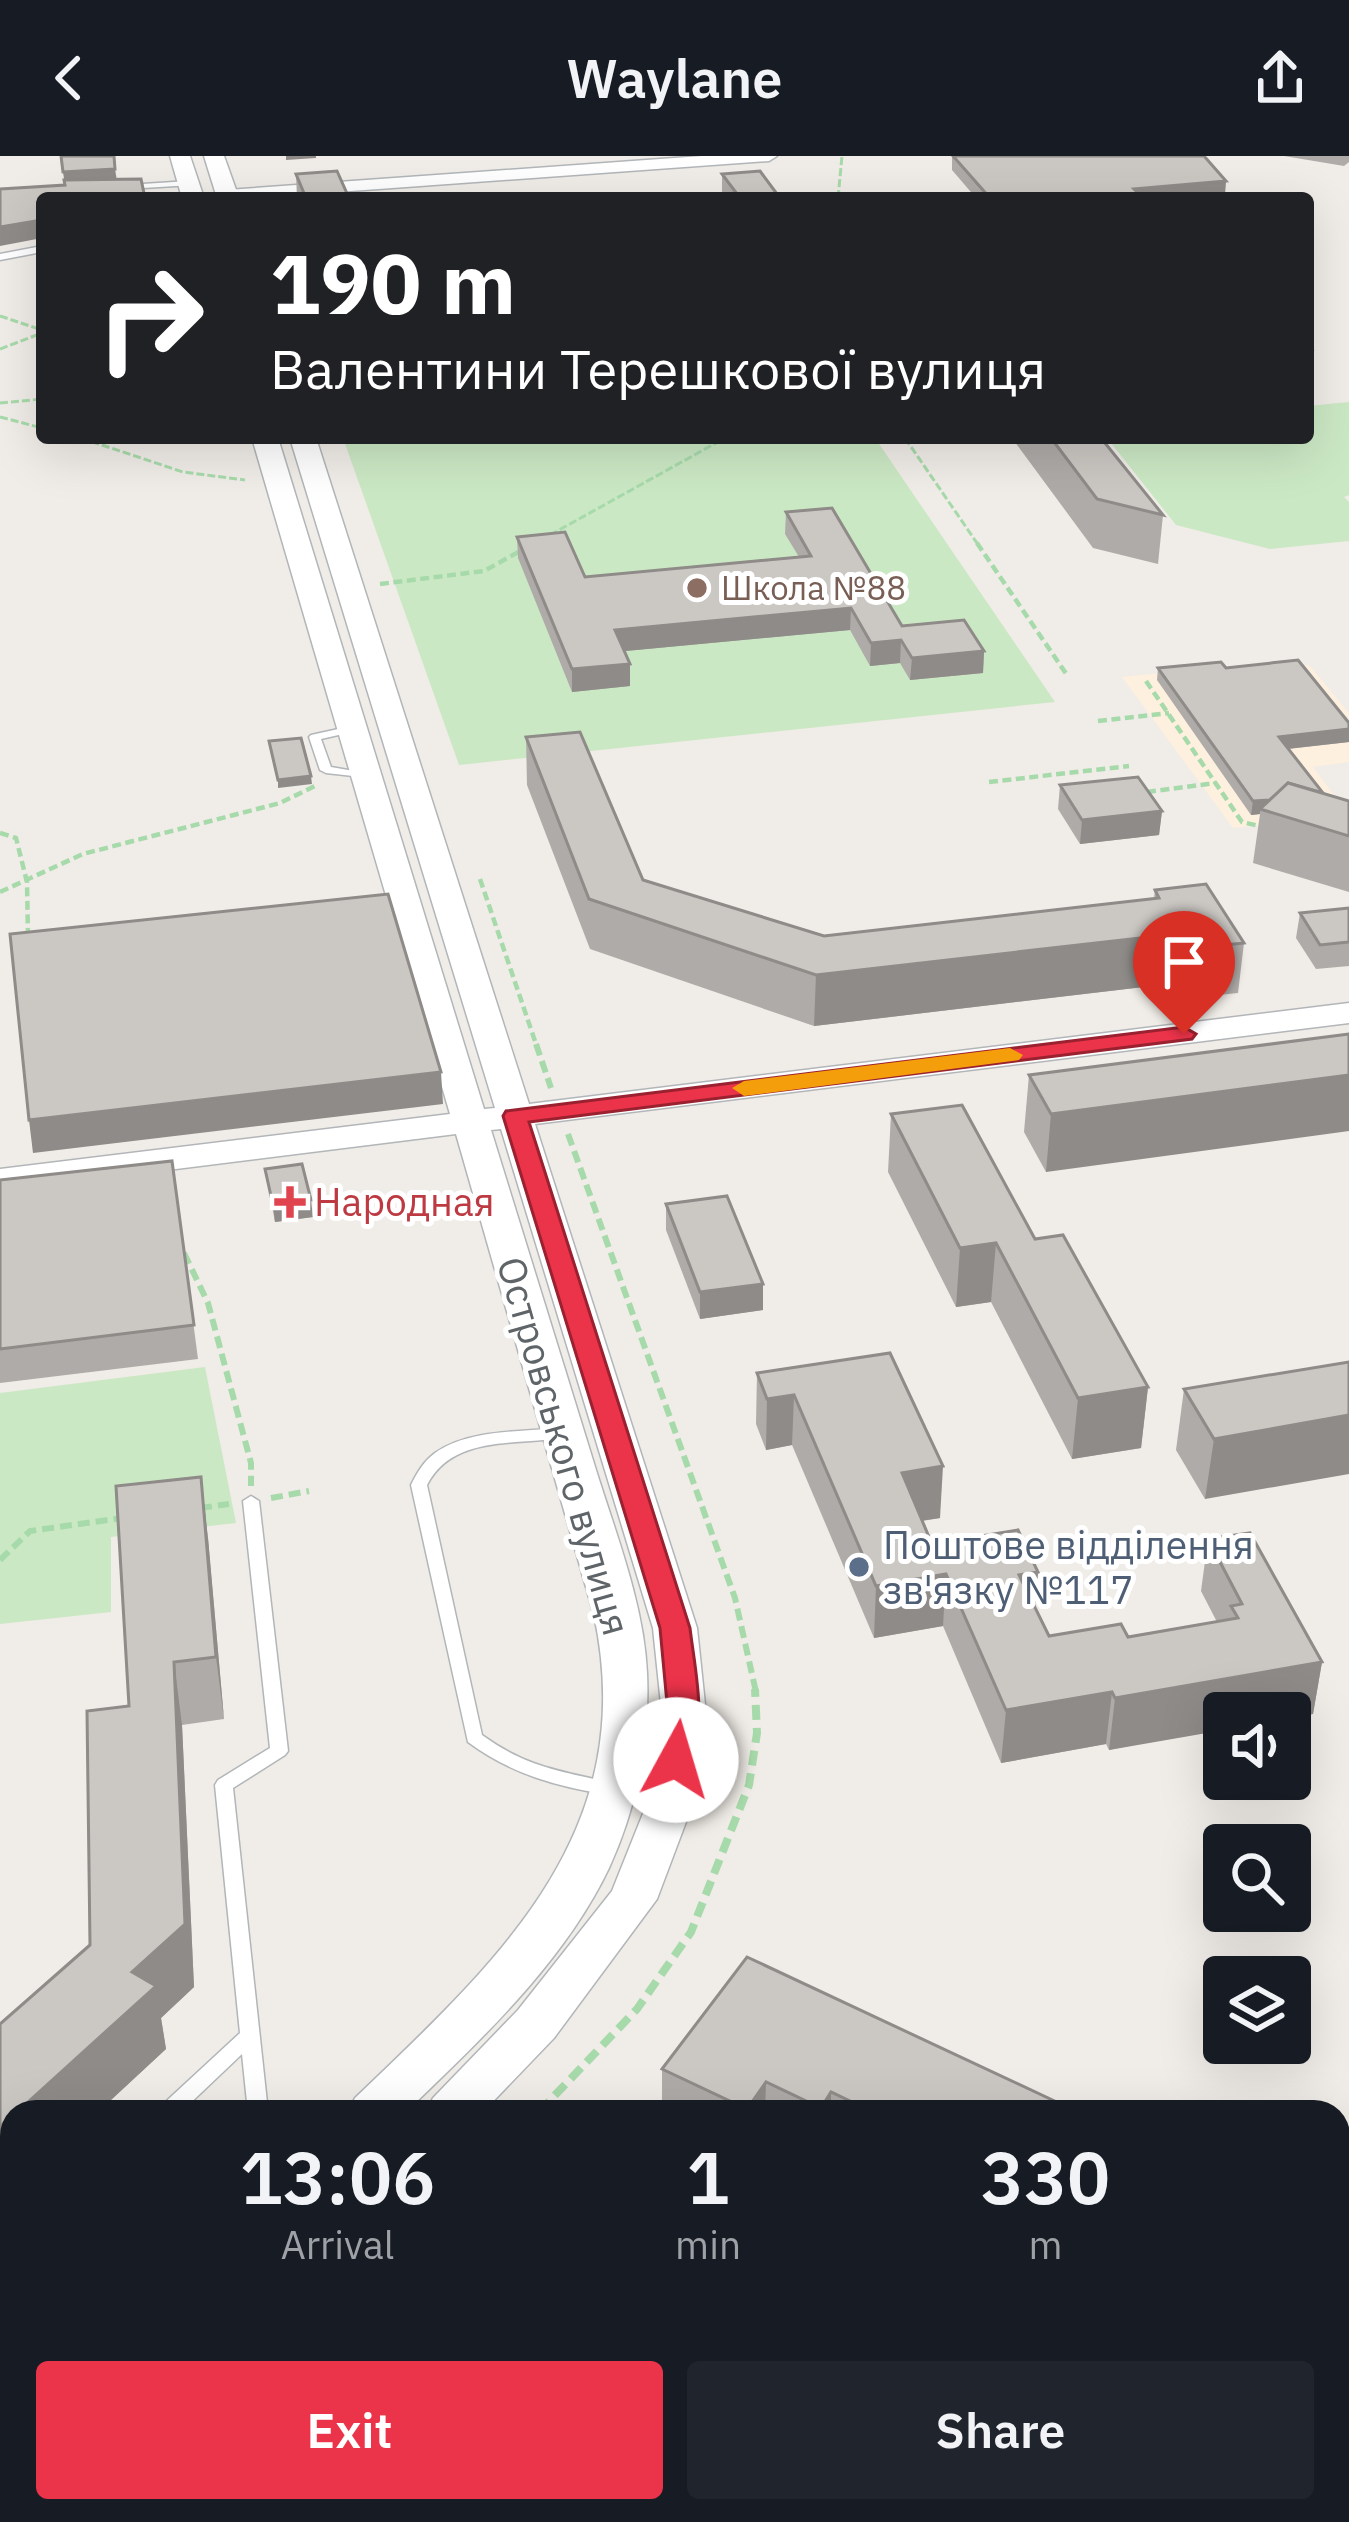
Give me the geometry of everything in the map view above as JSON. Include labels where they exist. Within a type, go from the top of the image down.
[{"type":"street","points":[[181,156],[191,191]]},
{"type":"street","points":[[214,156],[227,192]]},
{"type":"street","points":[[282,192],[769,156]]},
{"type":"street","name":"Островського вулиця","points":[[268,444],[601,1556],[625,1670],[624,1742],[594,1856],[568,1903],[511,1978],[385,2100]]},
{"type":"street","name":"Островського вулиця","points":[[305,444],[675,1628],[683,1714],[669,1806],[633,1899],[536,2024],[463,2100]]},
{"type":"street","points":[[0,1180],[1349,1013]]},
{"type":"lane","points":[[104,189],[191,191]]},
{"type":"lane","points":[[0,257],[36,249]]},
{"type":"lane","points":[[564,1433],[448,1449],[425,1465],[419,1485],[474,1738],[502,1760],[549,1779],[612,1790]]},
{"type":"lane","points":[[251,1502],[279,1751],[224,1785],[257,2100]]},
{"type":"lane","points":[[181,2100],[250,2035]]},
{"type":"path","points":[[839,192],[842,156]]},
{"type":"path","points":[[0,316],[36,330]]},
{"type":"path","points":[[0,349],[36,334]]},
{"type":"path","points":[[0,403],[36,400]]},
{"type":"path","points":[[0,417],[36,426]]},
{"type":"path","points":[[101,444],[226,481],[277,478]]},
{"type":"path","points":[[544,538],[714,444]]},
{"type":"path","points":[[909,444],[1067,675]]},
{"type":"path","points":[[350,588],[484,571],[524,549]]},
{"type":"path","points":[[1146,682],[1242,822],[1280,830]]},
{"type":"path","points":[[1098,721],[1168,713]]},
{"type":"path","points":[[1202,762],[1223,760]]},
{"type":"path","points":[[989,782],[1129,766]]},
{"type":"path","points":[[0,892],[83,854],[280,803],[321,782],[367,777]]},
{"type":"path","points":[[1147,791],[1216,783]]},
{"type":"path","points":[[0,833],[16,838],[27,882],[28,951]]},
{"type":"path","points":[[182,1239],[184,1259],[208,1303],[251,1463],[251,1502]]},
{"type":"path","points":[[185,1510],[309,1491]]},
{"type":"path","points":[[0,1561],[30,1531],[140,1516]]},
{"type":"shaded area","points":[[1309,665],[1349,713],[1349,762],[1313,767],[1349,815],[1233,828],[1122,677],[1221,667],[1227,674]]},
{"type":"green space","points":[[1349,402],[1349,495],[1344,497],[1349,502],[1349,541],[1270,549],[1176,525],[1112,444],[1314,444],[1314,405]]},
{"type":"green space","points":[[345,444],[879,444],[1055,702],[459,765]]},
{"type":"green space","points":[[205,1367],[236,1523],[111,1537],[111,1612],[0,1624],[0,1393]]},
{"type":"building","points":[[61,156],[114,156],[115,169],[63,172]]},
{"type":"building","points":[[953,156],[1204,156],[1226,181],[1134,189],[1137,192],[985,192]]},
{"type":"building","points":[[337,171],[346,192],[304,192],[296,174]]},
{"type":"building","points":[[760,171],[776,192],[736,192],[722,174]]},
{"type":"building","points":[[141,179],[144,192],[36,192],[36,221],[0,227],[0,189],[65,185],[64,180]]},
{"type":"building","points":[[1056,444],[1106,444],[1163,515],[1097,499]]},
{"type":"building","points":[[832,508],[902,626],[964,620],[984,651],[912,658],[901,640],[871,643],[851,608],[615,630],[630,664],[572,669],[517,537],[565,532],[585,577],[811,556],[786,512]]},
{"type":"building","points":[[1298,660],[1349,729],[1279,737],[1323,793],[1288,783],[1270,800],[1253,801],[1158,668],[1221,662],[1226,668]]},
{"type":"building","points":[[580,732],[643,880],[824,936],[1159,898],[1155,890],[1206,884],[1244,943],[1166,951],[1157,936],[816,975],[589,899],[526,737]]},
{"type":"building","points":[[301,738],[311,776],[278,780],[269,741]]},
{"type":"building","points":[[1138,777],[1162,811],[1082,820],[1060,785]]},
{"type":"building","points":[[1288,783],[1349,801],[1349,836],[1260,809]]},
{"type":"building","points":[[388,894],[441,1072],[29,1120],[10,934]]},
{"type":"building","points":[[1349,908],[1349,942],[1320,945],[1300,913]]},
{"type":"building","points":[[1349,1034],[1349,1075],[1051,1114],[1029,1075]]},
{"type":"building","points":[[962,1105],[1035,1239],[1063,1235],[1148,1387],[1078,1398],[996,1243],[960,1248],[891,1114]]},
{"type":"building","points":[[172,1161],[194,1325],[0,1349],[0,1180]]},
{"type":"building","points":[[302,1164],[311,1200],[273,1205],[265,1169]]},
{"type":"building","points":[[727,1196],[763,1284],[700,1292],[666,1204]]},
{"type":"building","points":[[890,1353],[943,1466],[902,1473],[932,1544],[1018,1530],[1038,1572],[1019,1575],[1049,1636],[1121,1624],[1128,1637],[1238,1618],[1231,1606],[1242,1604],[1208,1539],[1250,1533],[1322,1662],[1115,1698],[1112,1692],[1006,1710],[946,1574],[876,1586],[794,1395],[767,1399],[757,1373]]},
{"type":"building","points":[[1349,1362],[1349,1415],[1214,1439],[1184,1389]]},
{"type":"building","points":[[201,1477],[216,1657],[174,1662],[185,1924],[132,1972],[156,1986],[30,2100],[0,2100],[0,2024],[90,1945],[87,1711],[129,1706],[116,1486]]},
{"type":"building","points":[[747,1957],[1052,2100],[848,2100],[831,2092],[826,2100],[804,2100],[766,2082],[753,2100],[728,2100],[662,2069]]},
{"type":"slow traffic","points":[[744,1088],[1010,1055]]},
{"type":"place","name":"Школа №88","points":[[697,588]]},
{"type":"place","name":"Народная","points":[[290,1202]]},
{"type":"place","name":"Поштове відділення зв'язку №117","points":[[859,1567]]},
{"type":"route","points":[[676,1760],[683,1714],[675,1628],[515,1116],[1184,1034]]}]
